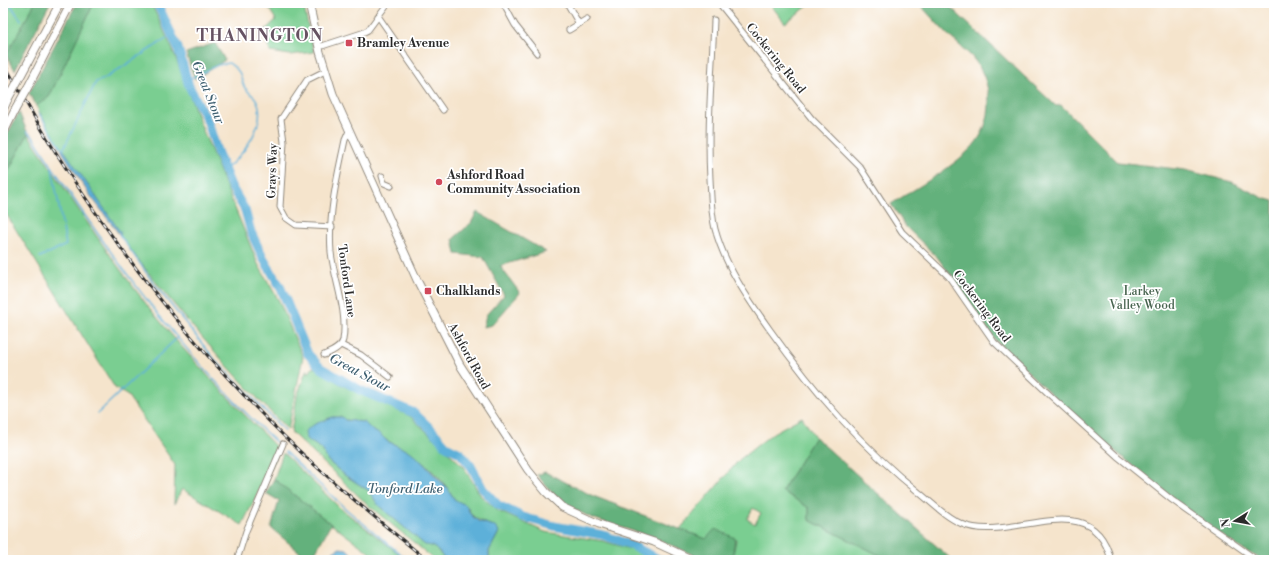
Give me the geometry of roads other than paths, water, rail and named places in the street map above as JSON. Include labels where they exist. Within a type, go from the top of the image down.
[{"type":"highway","points":[[3,110],[60,3]]},
{"type":"highway","points":[[3,134],[71,3]]},
{"type":"highway","name":"Ashford Road","points":[[309,3],[326,71],[349,131],[397,231],[417,280],[460,365],[515,451],[537,481],[556,503],[575,514],[654,542],[693,560]]},
{"type":"street","points":[[319,47],[362,34],[368,30],[388,3]]},
{"type":"street","points":[[503,3],[515,25],[536,53]]},
{"type":"street","points":[[567,3],[579,24]]},
{"type":"street","name":"Cockering Road","points":[[719,3],[812,119],[860,167],[902,232],[950,277],[994,342],[1052,398],[1117,456],[1172,500],[1257,560]]},
{"type":"street","points":[[378,16],[443,110]]},
{"type":"street","points":[[569,30],[587,19]]},
{"type":"street","points":[[714,20],[709,155],[715,228],[727,261],[747,297],[798,370],[839,418],[874,454],[897,475],[954,520],[966,526],[986,529],[1025,525],[1052,519],[1074,521],[1086,526],[1099,536],[1111,560]]},
{"type":"street","name":"Grays Way","points":[[326,71],[307,80],[281,119],[284,142],[280,207],[286,218],[296,225],[332,227]]},
{"type":"street","name":"Tonford Lane","points":[[341,345],[343,340],[343,319],[332,261],[332,205],[339,165],[349,131]]},
{"type":"street","points":[[382,176],[384,183],[391,186]]},
{"type":"street","points":[[324,355],[341,345],[361,355],[379,373],[390,377]]},
{"type":"street","points":[[237,560],[246,531],[283,444]]},
{"type":"water","points":[[61,150],[64,150],[121,233],[120,235],[87,191]]},
{"type":"water","name":"Tonford Lake","points":[[332,417],[342,417],[345,420],[364,422],[373,431],[380,434],[387,441],[411,452],[448,489],[455,500],[466,505],[471,515],[478,521],[494,526],[499,532],[489,551],[489,560],[445,560],[432,546],[425,545],[379,506],[368,490],[346,476],[328,461],[322,449],[306,439],[305,431],[315,424]]},
{"type":"water","points":[[340,548],[347,549],[355,557],[370,560],[324,560],[327,555]]},
{"type":"waterway","points":[[11,3],[21,20]]},
{"type":"waterway","name":"Great Stour","points":[[157,3],[178,48],[189,86],[208,122],[217,151],[231,186],[245,210],[251,232],[263,258],[280,286],[308,354],[321,368],[360,390],[414,413],[446,446],[460,453],[471,466],[483,489],[498,505],[523,517],[554,526],[603,535],[629,544],[660,560]]},
{"type":"waterway","points":[[38,112],[63,150],[96,82],[104,79],[172,35]]},
{"type":"waterway","points":[[187,80],[218,65],[229,63],[238,71],[245,88],[256,99],[259,108],[259,118],[252,139],[238,157],[224,170]]},
{"type":"waterway","points":[[27,131],[33,137],[87,219],[145,298],[208,373],[277,443]]},
{"type":"waterway","points":[[40,257],[66,245],[52,168]]},
{"type":"waterway","points":[[119,234],[155,285],[216,361],[285,431]]},
{"type":"waterway","points":[[98,413],[177,338]]},
{"type":"waterway","points":[[285,452],[347,510],[408,560]]},
{"type":"railway","points":[[3,62],[45,135],[110,234],[194,340],[224,374],[287,439],[321,471],[427,560]]},
{"type":"place","name":"Bramley Avenue","points":[[349,43]]},
{"type":"place","name":"Ashford Road Community Association","points":[[439,182]]},
{"type":"place","name":"Chalklands","points":[[428,291]]},
{"type":"district","name":"THANINGTON","points":[[260,35]]},
{"type":"park label","name":"Larkey Valley Wood","points":[[1142,298]]}]
